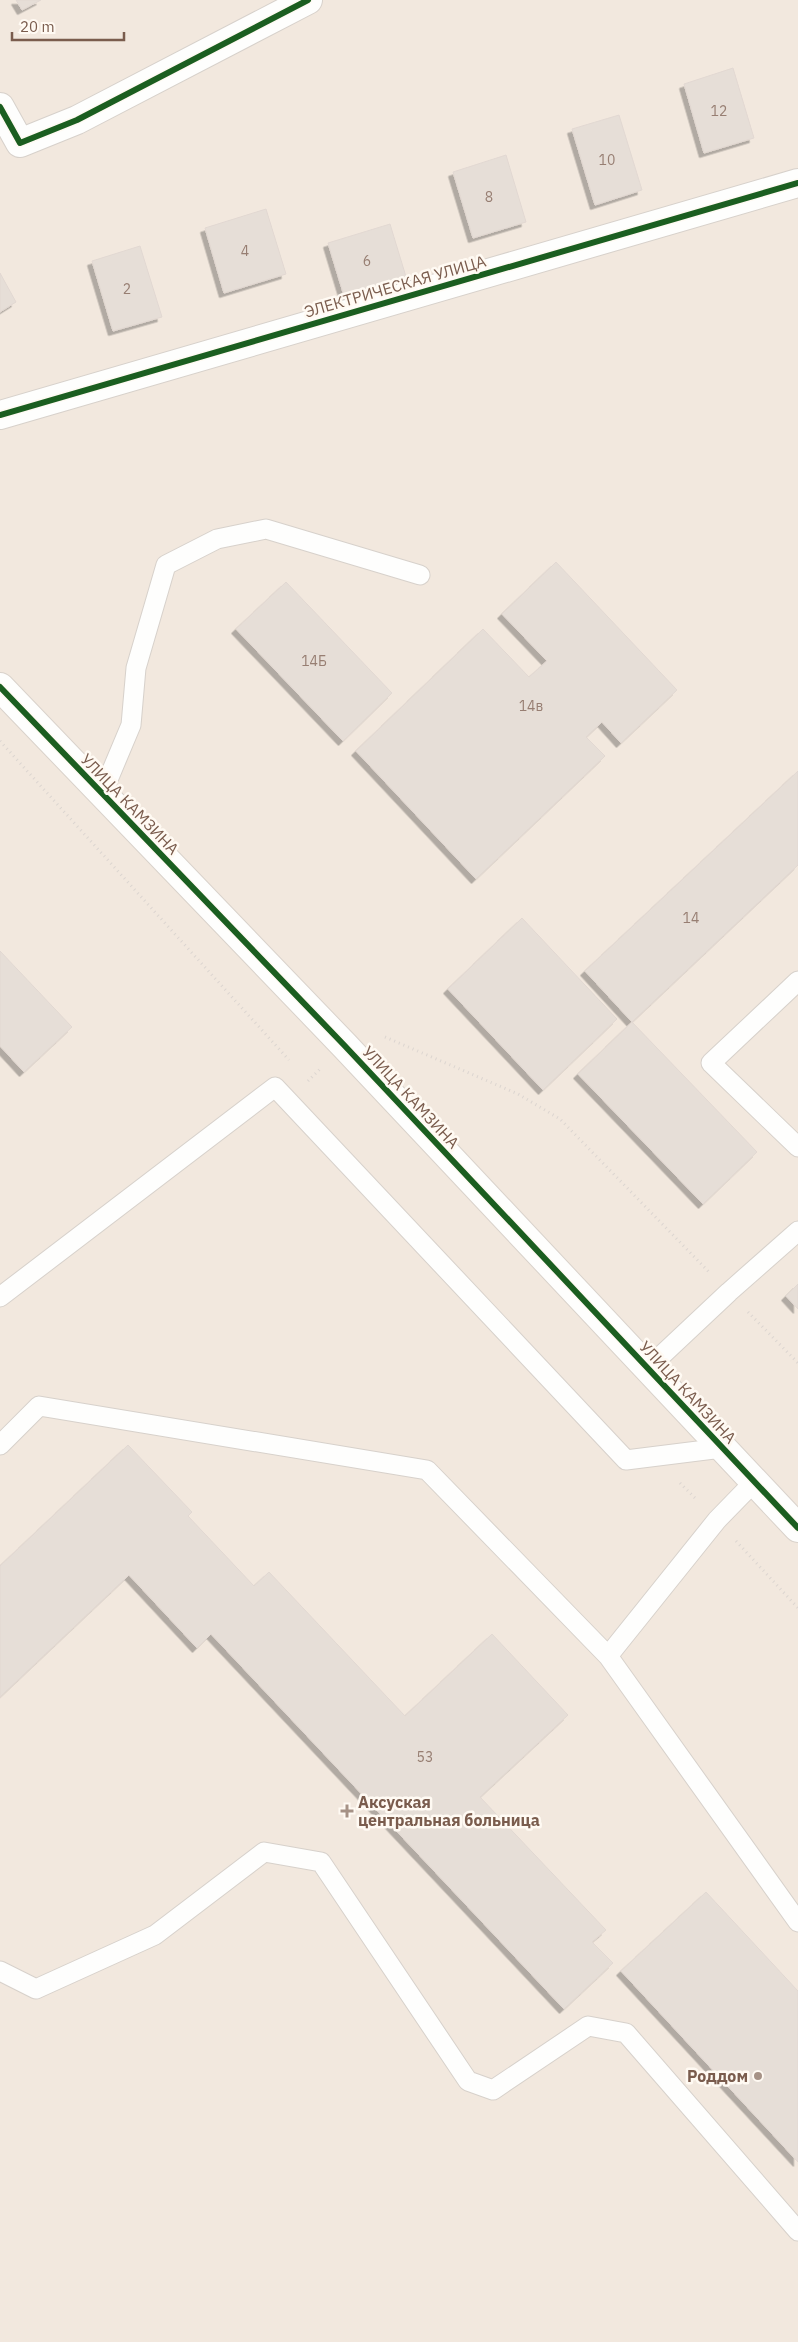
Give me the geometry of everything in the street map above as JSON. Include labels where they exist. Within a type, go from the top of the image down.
[{"type":"street","points":[[0,107],[20,143],[77,120],[308,0]]},
{"type":"street","name":"ЭЛЕКТРИЧЕСКАЯ УЛИЦА","points":[[0,415],[798,183]]},
{"type":"street","name":"УЛИЦА КАМЗИНА","points":[[0,687],[337,1038],[798,1528]]},
{"type":"lane","points":[[102,794],[131,725],[136,668],[166,565],[217,539],[266,529],[420,575]]},
{"type":"lane","points":[[798,981],[711,1063],[798,1147]]},
{"type":"lane","points":[[0,1297],[275,1087],[626,1460],[722,1448]]},
{"type":"lane","points":[[647,1369],[729,1292],[798,1231]]},
{"type":"lane","points":[[0,1445],[39,1406],[427,1470],[608,1656],[798,1922]]},
{"type":"lane","points":[[608,1656],[717,1520],[754,1482]]},
{"type":"lane","points":[[0,1971],[36,1989],[155,1935],[264,1852],[321,1862],[468,2081],[493,2090],[588,2026],[626,2032],[798,2231]]},
{"type":"path","points":[[0,741],[294,1066]]},
{"type":"path","points":[[301,1074],[308,1081]]},
{"type":"path","points":[[729,1292],[798,1363]]},
{"type":"shaded area","points":[[0,0],[798,0],[798,2342],[0,2342]]},
{"type":"building","points":[[16,0],[41,0],[22,10]]},
{"type":"building","points":[[733,68],[754,138],[704,153],[684,84]]},
{"type":"building","points":[[619,115],[642,190],[595,205],[572,129]]},
{"type":"building","points":[[506,155],[526,222],[473,238],[453,172]]},
{"type":"building","points":[[266,209],[286,274],[224,293],[205,228]]},
{"type":"building","points":[[390,224],[407,280],[345,299],[328,243]]},
{"type":"building","points":[[140,246],[162,317],[113,331],[92,261]]},
{"type":"building","points":[[0,273],[16,302],[0,312]]},
{"type":"building","points":[[556,562],[677,690],[621,743],[602,722],[586,737],[605,756],[476,879],[356,751],[483,629],[529,677],[547,661],[502,614]]},
{"type":"building","points":[[286,582],[392,693],[343,741],[236,629]]},
{"type":"building","points":[[798,771],[798,865],[632,1022],[585,971]]},
{"type":"building","points":[[522,918],[617,1019],[543,1090],[448,989]]},
{"type":"building","points":[[0,951],[72,1027],[24,1072],[0,1046]]},
{"type":"building","points":[[632,1022],[757,1152],[703,1204],[578,1074]]},
{"type":"building","points":[[798,1284],[798,1309],[786,1296]]},
{"type":"building","name":"Аксуская центральная больница","points":[[128,1445],[192,1512],[188,1516],[254,1586],[269,1572],[405,1716],[492,1634],[568,1715],[480,1797],[606,1930],[592,1942],[613,1963],[564,2009],[211,1634],[197,1648],[129,1575],[0,1697],[0,1566]]},
{"type":"building","name":"Роддом","points":[[706,1892],[798,1991],[798,2162],[621,1971]]},
{"type":"cycle path","points":[[0,107],[20,143],[77,120],[308,0]]},
{"type":"cycle path","points":[[0,415],[798,183]]},
{"type":"cycle path","points":[[0,687],[344,1045],[798,1528]]},
{"type":"place","name":"Аксуская центральная больница","points":[[347,1811]]},
{"type":"place","name":"Роддом","points":[[758,2076]]}]
